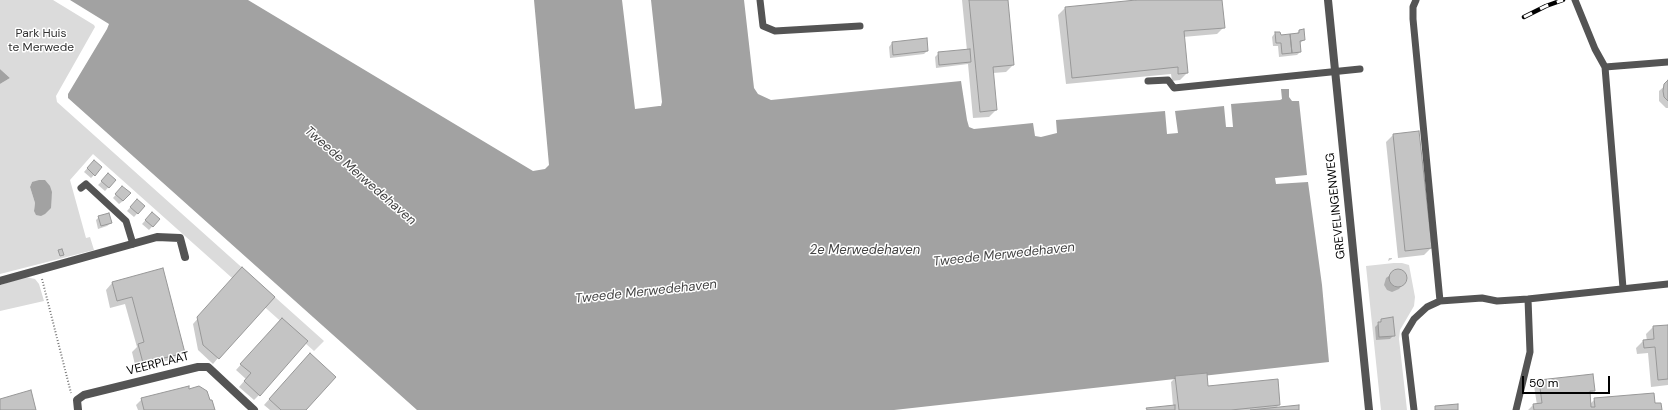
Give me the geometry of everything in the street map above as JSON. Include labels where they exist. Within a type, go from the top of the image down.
[{"type":"street","name":"GREVELINGENWEG","points":[[1328,0],[1369,410]]},
{"type":"street","points":[[0,281],[157,237],[180,238],[185,256]]},
{"type":"street","name":"VEERPLAAT","points":[[77,400],[84,395],[198,367],[208,367],[254,410]]},
{"type":"street","points":[[77,400],[78,410]]},
{"type":"lane","points":[[760,0],[763,26],[776,31],[860,26]]},
{"type":"lane","points":[[1416,0],[1413,7],[1413,19],[1440,301]]},
{"type":"lane","points":[[1575,0],[1595,49],[1605,67],[1622,288]]},
{"type":"lane","points":[[1605,67],[1668,62]]},
{"type":"lane","points":[[1148,81],[1168,80],[1174,88],[1335,73],[1360,69]]},
{"type":"lane","points":[[81,188],[86,184],[126,221],[133,244]]},
{"type":"lane","points":[[1414,410],[1405,334],[1414,319],[1427,307],[1440,301],[1482,298],[1497,301],[1528,299],[1668,284]]},
{"type":"lane","points":[[1516,410],[1530,352],[1528,299]]},
{"type":"path","points":[[40,270],[71,395],[77,400]]},
{"type":"green space","name":"Park Huis te Merwede","points":[[0,0],[53,0],[94,25],[95,27],[56,96],[57,102],[324,341],[314,351],[93,154],[70,180],[86,238],[90,237],[94,250],[0,274],[0,84],[10,78],[0,69]],"holes":[[[32,182],[52,192],[51,197],[34,211],[35,203],[30,187]]]},
{"type":"green space","points":[[1394,263],[1409,265],[1415,297],[1414,306],[1400,330],[1399,339],[1407,410],[1381,410],[1366,266]]},
{"type":"green space","points":[[26,277],[35,279],[39,284],[44,301],[0,311],[0,285]]},
{"type":"water","name":"2e Merwedehaven","points":[[70,0],[248,0],[533,171],[545,169],[549,165],[534,0],[622,0],[635,109],[661,106],[662,102],[651,0],[744,0],[754,88],[758,94],[771,100],[961,81],[967,120],[969,127],[974,129],[1033,123],[1035,136],[1041,137],[1057,133],[1056,120],[1165,111],[1167,134],[1178,133],[1175,111],[1224,106],[1226,127],[1233,127],[1231,104],[1280,100],[1282,99],[1281,89],[1289,89],[1289,97],[1292,101],[1299,101],[1307,175],[1275,178],[1276,184],[1308,182],[1322,285],[1329,362],[894,410],[417,410],[68,98],[68,94],[109,24]]},
{"type":"water","points":[[0,69],[10,78],[0,84]]},
{"type":"water","points":[[45,180],[50,186],[52,192],[51,208],[41,216],[36,215],[34,211],[35,203],[30,187],[32,182]]},
{"type":"building","points":[[969,0],[1008,0],[1014,65],[993,67],[997,110],[980,112]]},
{"type":"building","points":[[1136,0],[1222,0],[1225,28],[1184,31],[1188,73],[1178,74],[1178,67],[1072,78],[1065,7]]},
{"type":"building","points":[[1304,29],[1305,40],[1300,41],[1301,52],[1292,53],[1290,34],[1299,33],[1299,30]]},
{"type":"building","points":[[1275,32],[1280,32],[1281,35],[1290,34],[1292,53],[1282,54],[1281,43],[1276,43]]},
{"type":"building","points":[[927,38],[928,51],[893,55],[892,42]]},
{"type":"building","points":[[970,49],[971,62],[939,65],[938,52]]},
{"type":"building","points":[[1668,80],[1668,101],[1664,97],[1663,91],[1664,84]]},
{"type":"building","points":[[1419,131],[1432,248],[1405,251],[1393,134]]},
{"type":"building","points":[[94,160],[102,167],[95,176],[87,168]]},
{"type":"building","points":[[108,173],[116,180],[109,188],[101,181]]},
{"type":"building","points":[[122,186],[131,193],[123,201],[115,194]]},
{"type":"building","points":[[137,199],[145,206],[138,214],[130,207]]},
{"type":"building","points":[[152,212],[160,219],[153,227],[145,220]]},
{"type":"building","points":[[109,213],[112,223],[101,226],[98,216]]},
{"type":"building","points":[[62,249],[64,255],[60,256],[58,250]]},
{"type":"building","points":[[242,267],[275,297],[219,359],[203,345],[197,317]]},
{"type":"building","points":[[163,268],[185,353],[143,363],[138,344],[144,342],[132,297],[117,301],[112,282]]},
{"type":"building","points":[[1398,269],[1404,272],[1407,278],[1404,284],[1398,287],[1392,284],[1389,278],[1392,272]]},
{"type":"building","points":[[1393,317],[1395,336],[1379,337],[1378,322],[1381,322],[1381,319]]},
{"type":"building","points":[[282,318],[308,341],[260,396],[244,381],[251,373],[240,364]]},
{"type":"building","points":[[1668,325],[1668,379],[1658,380],[1655,347],[1644,348],[1643,340],[1654,339],[1653,326]]},
{"type":"building","points":[[310,353],[336,377],[306,410],[281,410],[269,399]]},
{"type":"building","points":[[1207,373],[1208,386],[1278,379],[1280,405],[1231,410],[1179,410],[1175,376]]},
{"type":"building","points":[[1593,374],[1595,391],[1590,391],[1591,407],[1595,407],[1594,398],[1654,393],[1655,403],[1661,403],[1662,410],[1534,410],[1533,404],[1542,403],[1539,380]]},
{"type":"building","points":[[189,386],[189,389],[199,386],[207,391],[215,410],[144,410],[141,398]]},
{"type":"building","points":[[31,390],[36,410],[0,410],[0,399]]},
{"type":"building","points":[[1458,404],[1458,410],[1435,410],[1435,406]]},
{"type":"building","points":[[1175,405],[1175,410],[1147,410],[1146,408]]},
{"type":"building","points":[[1299,405],[1299,410],[1250,410]]},
{"type":"railway","points":[[1524,17],[1546,6],[1563,0]]},
{"type":"water label","name":"Tweede Merwedehaven","points":[[360,176]]},
{"type":"water label","name":"Tweede Merwedehaven","points":[[1004,255]]},
{"type":"water label","name":"Tweede Merwedehaven","points":[[646,292]]}]
